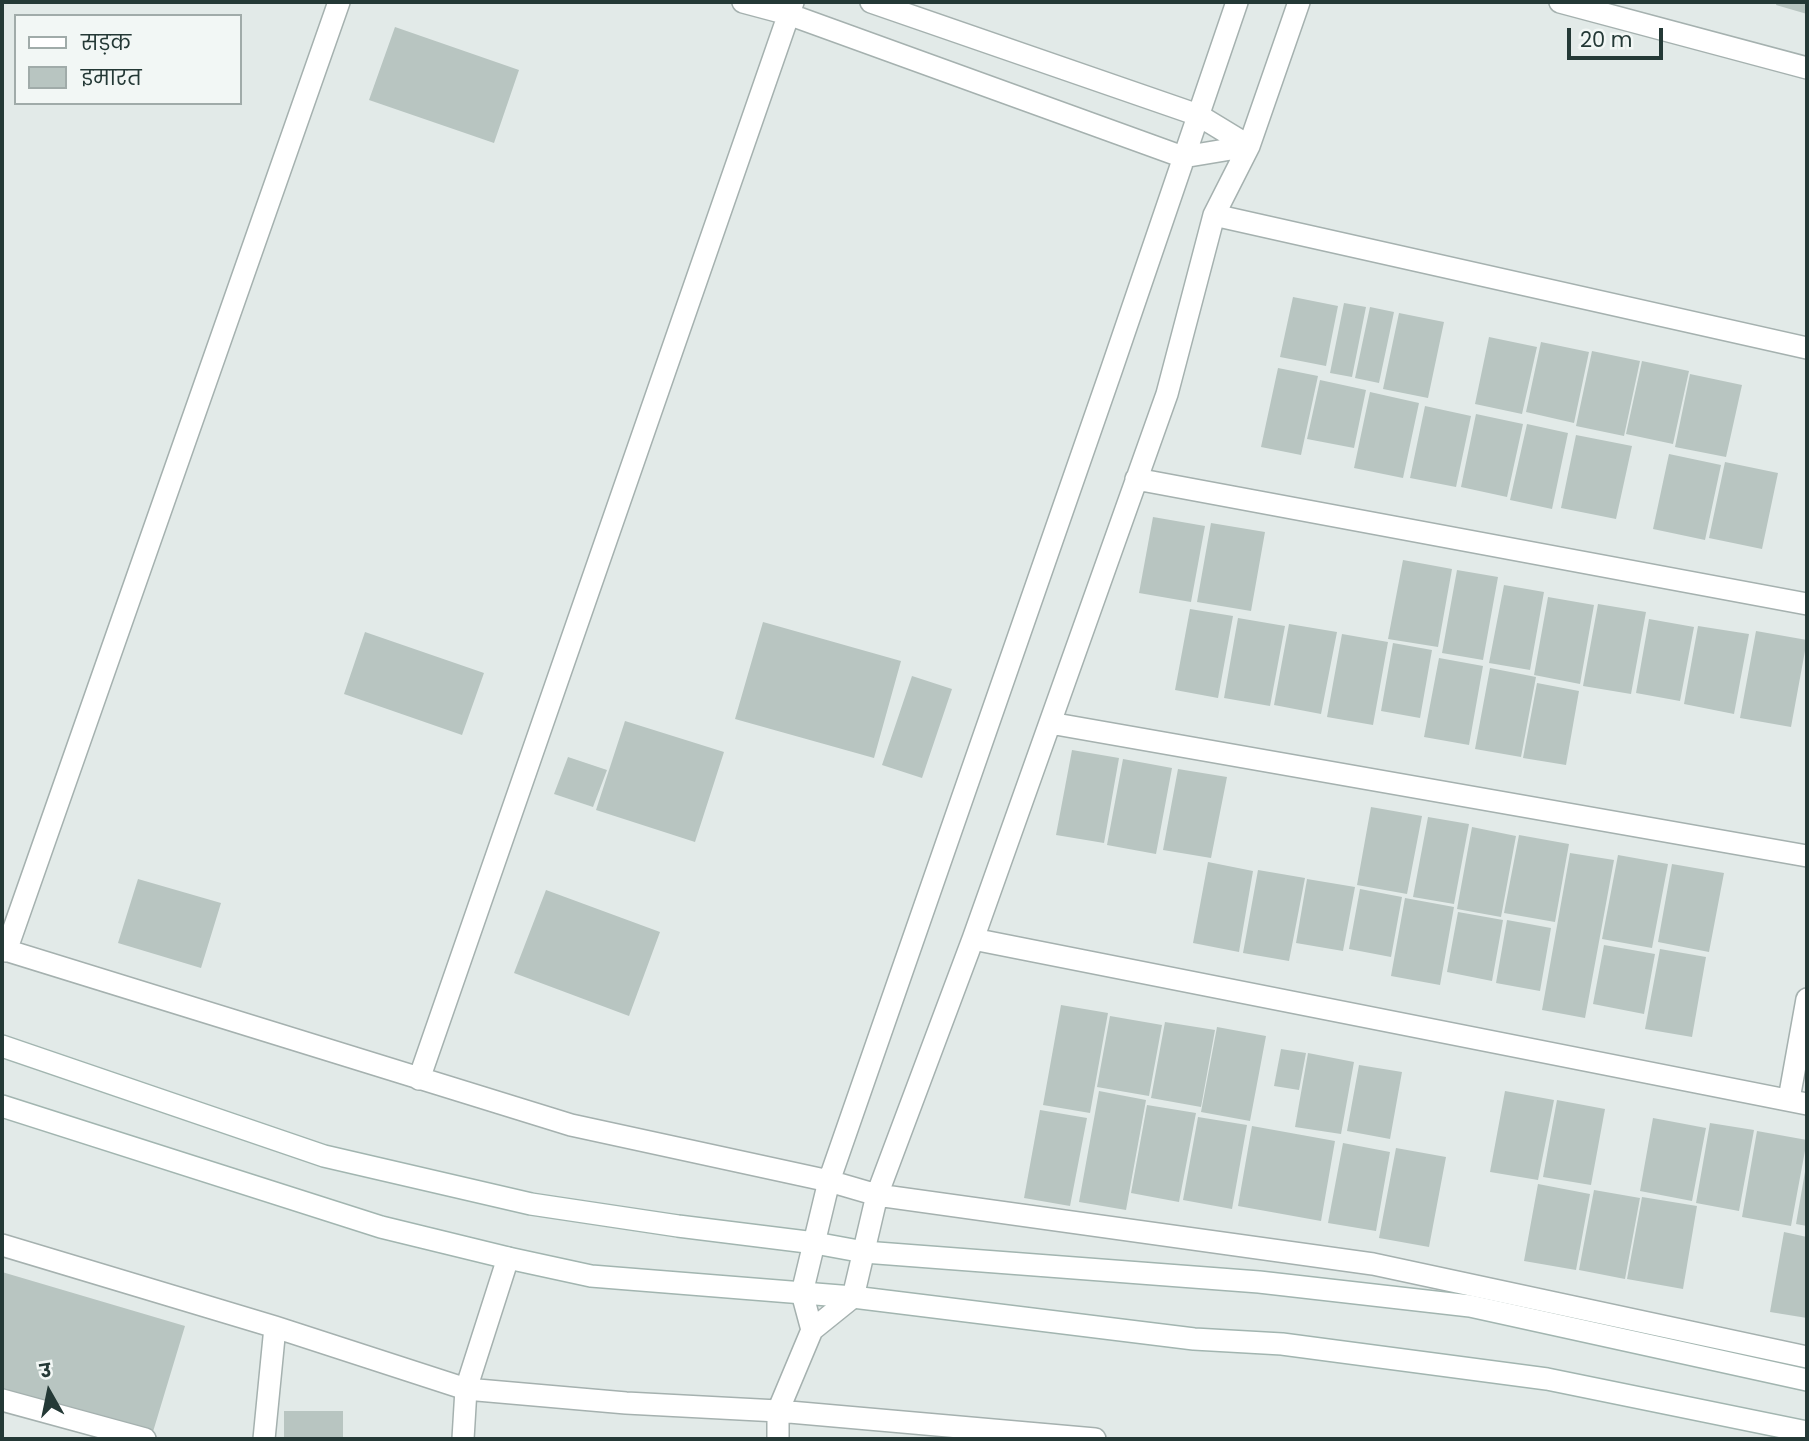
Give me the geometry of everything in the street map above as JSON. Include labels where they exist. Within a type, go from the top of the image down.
[{"type":"street","points":[[339,2],[4,950],[571,1125],[829,1181],[877,1195],[1373,1264],[1807,1357]]},
{"type":"street","points":[[743,2],[791,8],[1183,157],[1249,146]]},
{"type":"street","points":[[871,2],[1198,115],[1249,146]]},
{"type":"street","points":[[812,1330],[802,1293],[829,1181],[1116,359],[1237,2]]},
{"type":"street","points":[[778,1439],[778,1411],[812,1330],[853,1297],[877,1195],[973,939],[1167,394],[1214,215],[1249,146],[1298,2]]},
{"type":"street","points":[[1560,2],[1807,68]]},
{"type":"street","points":[[419,1079],[791,8]]},
{"type":"street","points":[[1214,215],[1807,348]]},
{"type":"street","points":[[1136,479],[1807,604]]},
{"type":"street","points":[[1050,723],[1807,856]]},
{"type":"street","points":[[973,939],[1798,1102],[1807,999]]},
{"type":"street","points":[[2,1046],[324,1156],[531,1204],[864,1252],[1259,1282],[1470,1306],[1807,1380]]},
{"type":"street","points":[[2,1106],[380,1227],[591,1276],[853,1297],[1194,1339],[1282,1344],[1547,1379],[1807,1432]]},
{"type":"street","points":[[2,1245],[275,1327],[466,1389],[626,1403],[778,1411],[1095,1439]]},
{"type":"street","points":[[463,1439],[466,1389],[508,1258]]},
{"type":"street","points":[[264,1439],[275,1327]]},
{"type":"street","points":[[2,1400],[145,1439]]},
{"type":"building","points":[[1777,2],[1807,2],[1807,14],[1776,5]]},
{"type":"building","points":[[395,27],[519,70],[494,143],[369,100]]},
{"type":"building","points":[[1293,297],[1338,306],[1326,366],[1280,357]]},
{"type":"building","points":[[1344,303],[1366,307],[1352,377],[1330,373]]},
{"type":"building","points":[[1370,307],[1394,312],[1379,383],[1355,378]]},
{"type":"building","points":[[1399,313],[1444,322],[1428,398],[1383,389]]},
{"type":"building","points":[[1489,337],[1537,347],[1522,414],[1475,404]]},
{"type":"building","points":[[1541,342],[1589,352],[1574,423],[1526,412]]},
{"type":"building","points":[[1592,351],[1640,361],[1624,436],[1576,426]]},
{"type":"building","points":[[1642,361],[1689,371],[1673,444],[1626,434]]},
{"type":"building","points":[[1278,368],[1318,376],[1301,455],[1261,447]]},
{"type":"building","points":[[1690,374],[1742,385],[1726,457],[1675,447]]},
{"type":"building","points":[[1320,380],[1366,390],[1354,448],[1307,439]]},
{"type":"building","points":[[1370,392],[1419,403],[1403,478],[1354,468]]},
{"type":"building","points":[[1425,406],[1471,416],[1456,487],[1410,478]]},
{"type":"building","points":[[1476,414],[1523,424],[1507,497],[1461,487]]},
{"type":"building","points":[[1527,424],[1568,433],[1552,509],[1510,500]]},
{"type":"building","points":[[1576,435],[1632,446],[1616,519],[1561,508]]},
{"type":"building","points":[[1669,454],[1721,465],[1705,540],[1653,529]]},
{"type":"building","points":[[1725,462],[1778,473],[1762,549],[1709,538]]},
{"type":"building","points":[[1153,517],[1205,526],[1191,602],[1139,593]]},
{"type":"building","points":[[1211,523],[1265,532],[1251,611],[1197,602]]},
{"type":"building","points":[[1403,560],[1452,569],[1438,647],[1388,639]]},
{"type":"building","points":[[1457,570],[1498,577],[1483,660],[1442,653]]},
{"type":"building","points":[[1504,585],[1544,592],[1530,670],[1489,663]]},
{"type":"building","points":[[1548,597],[1594,605],[1580,684],[1534,675]]},
{"type":"building","points":[[1598,604],[1646,612],[1631,694],[1583,686]]},
{"type":"building","points":[[1190,609],[1233,616],[1218,698],[1175,690]]},
{"type":"building","points":[[1238,618],[1285,626],[1270,706],[1224,698]]},
{"type":"building","points":[[1649,619],[1694,627],[1680,701],[1636,693]]},
{"type":"building","points":[[763,622],[901,661],[874,758],[735,719]]},
{"type":"building","points":[[1289,624],[1337,632],[1321,714],[1274,705]]},
{"type":"building","points":[[1698,626],[1749,634],[1734,714],[1684,704]]},
{"type":"building","points":[[1756,631],[1807,640],[1791,727],[1740,718]]},
{"type":"building","points":[[365,632],[484,673],[462,735],[344,694]]},
{"type":"building","points":[[1342,634],[1388,642],[1373,725],[1327,717]]},
{"type":"building","points":[[1393,643],[1432,650],[1420,718],[1381,711]]},
{"type":"building","points":[[1439,658],[1483,666],[1469,745],[1424,737]]},
{"type":"building","points":[[1490,668],[1536,677],[1521,757],[1475,749]]},
{"type":"building","points":[[912,676],[952,689],[922,778],[882,765]]},
{"type":"building","points":[[1537,683],[1579,691],[1566,765],[1523,758]]},
{"type":"building","points":[[625,721],[724,752],[695,842],[596,810]]},
{"type":"building","points":[[1072,750],[1119,758],[1104,843],[1056,835]]},
{"type":"building","points":[[568,757],[607,770],[593,807],[554,794]]},
{"type":"building","points":[[1123,759],[1172,768],[1156,854],[1107,845]]},
{"type":"building","points":[[1178,769],[1227,777],[1211,858],[1163,850]]},
{"type":"building","points":[[1371,807],[1422,816],[1407,894],[1357,885]]},
{"type":"building","points":[[1428,817],[1469,824],[1454,904],[1413,897]]},
{"type":"building","points":[[1472,827],[1516,836],[1501,917],[1457,909]]},
{"type":"building","points":[[1519,835],[1569,844],[1555,922],[1504,913]]},
{"type":"building","points":[[1570,853],[1614,860],[1585,1018],[1542,1010]]},
{"type":"building","points":[[1618,855],[1668,864],[1652,948],[1602,939]]},
{"type":"building","points":[[1208,862],[1253,871],[1239,952],[1193,943]]},
{"type":"building","points":[[1672,864],[1724,873],[1709,952],[1658,942]]},
{"type":"building","points":[[1258,870],[1305,878],[1289,961],[1243,953]]},
{"type":"building","points":[[138,879],[221,903],[201,968],[118,943]]},
{"type":"building","points":[[1307,879],[1355,887],[1343,951],[1296,943]]},
{"type":"building","points":[[1360,889],[1402,897],[1391,957],[1349,949]]},
{"type":"building","points":[[546,890],[660,932],[629,1016],[514,973]]},
{"type":"building","points":[[1405,898],[1454,907],[1440,985],[1391,976]]},
{"type":"building","points":[[1458,912],[1503,920],[1492,981],[1447,972]]},
{"type":"building","points":[[1507,920],[1551,928],[1540,991],[1496,983]]},
{"type":"building","points":[[1604,945],[1655,954],[1644,1014],[1593,1004]]},
{"type":"building","points":[[1660,949],[1706,957],[1692,1037],[1645,1029]]},
{"type":"building","points":[[1061,1005],[1108,1013],[1090,1113],[1043,1105]]},
{"type":"building","points":[[1110,1016],[1162,1025],[1149,1096],[1097,1087]]},
{"type":"building","points":[[1165,1022],[1215,1030],[1201,1107],[1151,1098]]},
{"type":"building","points":[[1217,1027],[1266,1036],[1250,1121],[1201,1112]]},
{"type":"building","points":[[1281,1049],[1306,1053],[1299,1090],[1274,1086]]},
{"type":"building","points":[[1308,1053],[1354,1062],[1341,1134],[1295,1127]]},
{"type":"building","points":[[1359,1065],[1402,1072],[1390,1139],[1347,1131]]},
{"type":"building","points":[[1099,1091],[1146,1100],[1126,1210],[1079,1202]]},
{"type":"building","points":[[1505,1091],[1554,1100],[1538,1180],[1490,1172]]},
{"type":"building","points":[[1557,1100],[1605,1109],[1591,1185],[1543,1177]]},
{"type":"building","points":[[1147,1105],[1196,1113],[1179,1202],[1131,1193]]},
{"type":"building","points":[[1040,1110],[1087,1118],[1070,1206],[1024,1198]]},
{"type":"building","points":[[1198,1117],[1247,1125],[1232,1209],[1183,1200]]},
{"type":"building","points":[[1653,1118],[1706,1128],[1692,1201],[1640,1191]]},
{"type":"building","points":[[1710,1123],[1754,1130],[1739,1211],[1696,1203]]},
{"type":"building","points":[[1252,1126],[1335,1141],[1321,1221],[1238,1206]]},
{"type":"building","points":[[1757,1131],[1807,1140],[1791,1226],[1742,1217]]},
{"type":"building","points":[[1343,1143],[1390,1152],[1376,1231],[1328,1223]]},
{"type":"building","points":[[1396,1148],[1446,1157],[1429,1247],[1379,1238]]},
{"type":"building","points":[[1807,1166],[1807,1226],[1796,1224]]},
{"type":"building","points":[[1538,1184],[1590,1194],[1576,1270],[1524,1261]]},
{"type":"building","points":[[1594,1190],[1640,1198],[1625,1279],[1579,1270]]},
{"type":"building","points":[[1642,1197],[1697,1206],[1683,1289],[1627,1279]]},
{"type":"building","points":[[1784,1232],[1807,1237],[1807,1318],[1770,1312]]},
{"type":"building","points":[[2,1272],[185,1326],[152,1435],[2,1390]]},
{"type":"building","points":[[284,1411],[343,1411],[343,1439],[284,1439]]}]
